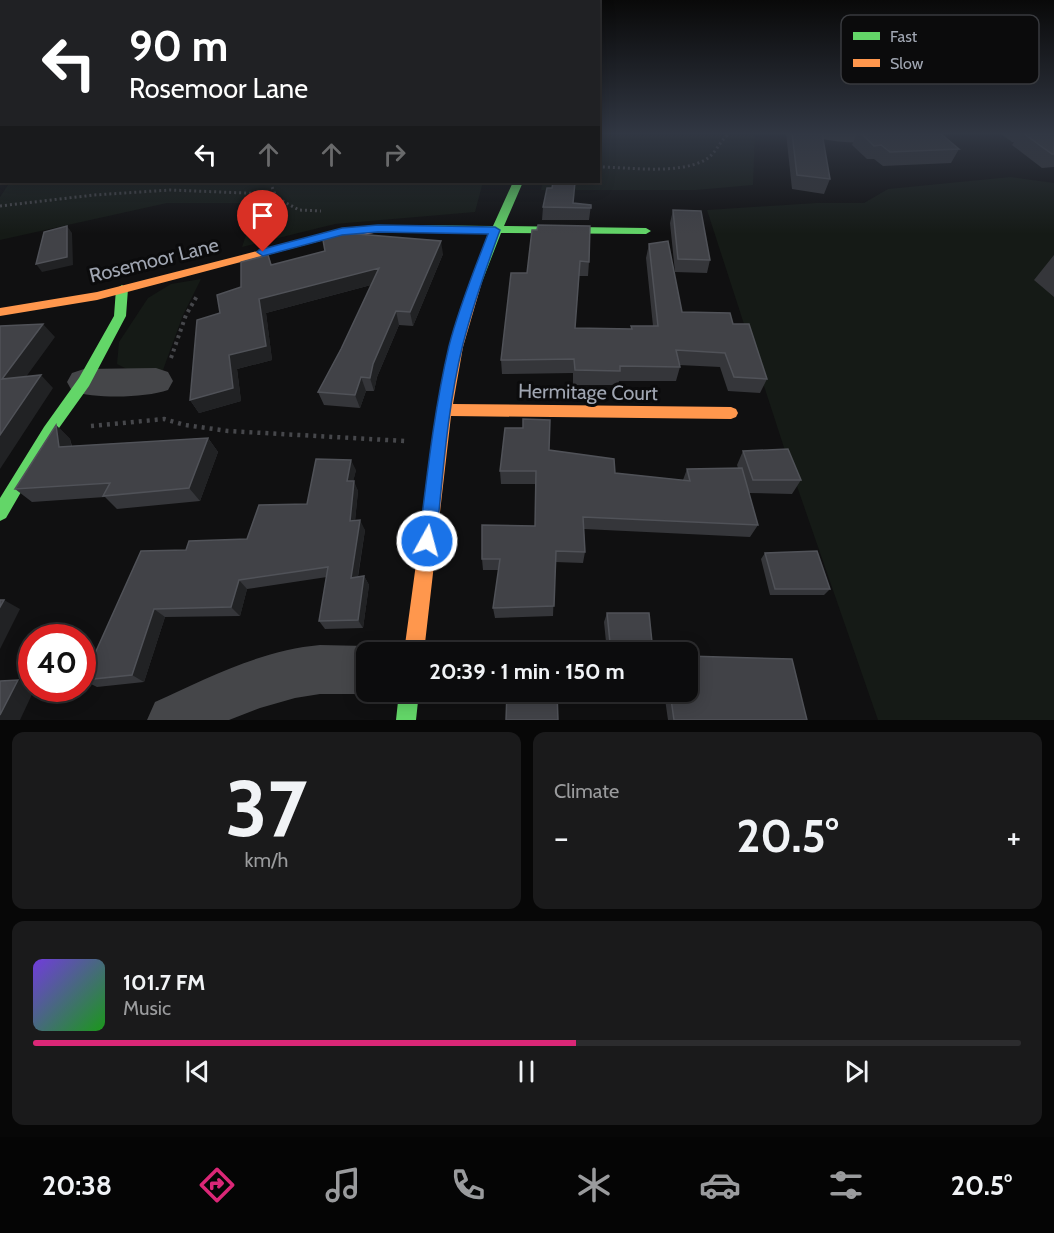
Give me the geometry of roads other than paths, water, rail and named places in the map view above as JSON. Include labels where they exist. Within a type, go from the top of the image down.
[{"type":"street","points":[[415,642],[439,440],[464,314],[495,230],[518,183]]},
{"type":"street","name":"Rosemoor Lane","points":[[0,312],[40,308],[122,289],[342,232],[378,228],[646,231]]},
{"type":"street","points":[[0,513],[49,430],[84,382],[120,316],[122,289]]},
{"type":"street","points":[[84,382],[156,381]]},
{"type":"street","name":"Hermitage Court","points":[[444,410],[731,413]]},
{"type":"street","points":[[173,720],[243,688],[275,678],[315,670],[356,670]]},
{"type":"street","points":[[406,720],[408,702]]}]
